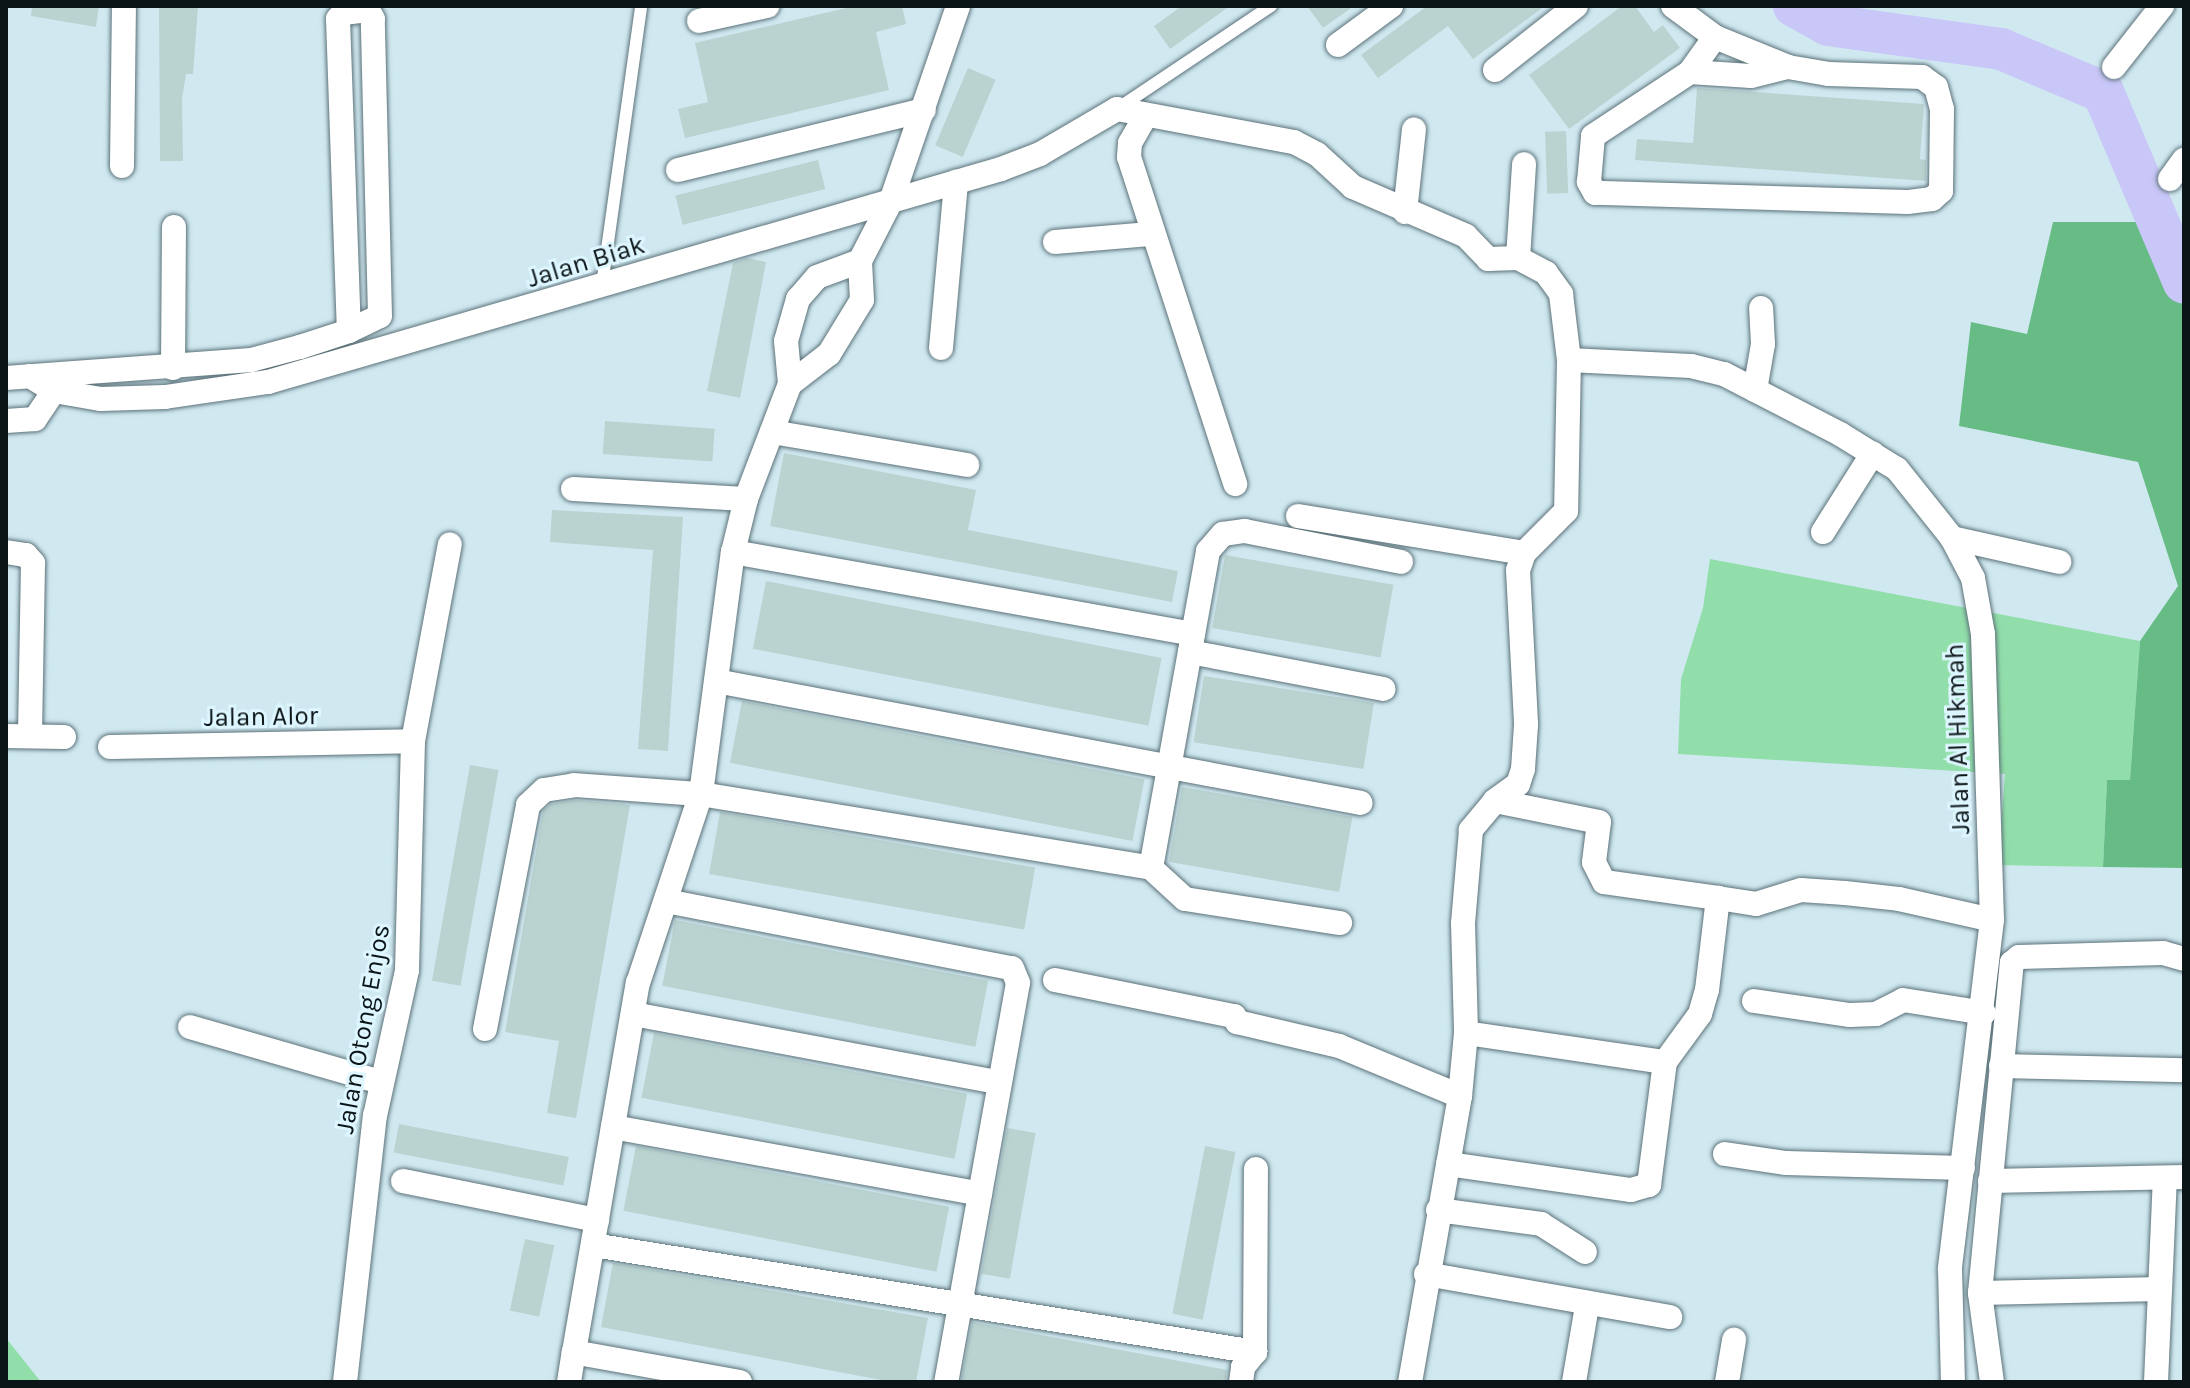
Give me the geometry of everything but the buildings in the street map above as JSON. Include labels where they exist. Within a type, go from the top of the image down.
[{"type":"street","points":[[122,166],[124,6]]},
{"type":"street","points":[[699,21],[767,6]]},
{"type":"street","points":[[790,384],[829,354],[862,300],[860,261],[891,201],[958,6]]},
{"type":"street","points":[[1338,45],[1391,6]]},
{"type":"street","points":[[1495,70],[1576,6]]},
{"type":"street","points":[[1673,6],[1715,37],[1788,67],[1829,74],[1922,77],[1936,87],[1942,109],[1941,191],[1932,199],[1907,202],[1595,193],[1589,182],[1593,136],[1690,72],[1715,37]]},
{"type":"street","points":[[2114,67],[2162,6]]},
{"type":"street","points":[[344,167],[378,163],[373,13],[343,13],[338,19],[349,331]]},
{"type":"street","points":[[1690,72],[1751,76],[1788,67]]},
{"type":"street","points":[[1117,109],[1145,117],[1294,142],[1317,154],[1353,187],[1466,236],[1488,259],[1518,258],[1546,273],[1561,294],[1569,360],[1566,511],[1524,553],[1518,570],[1526,725],[1523,769],[1518,784],[1495,801],[1471,830],[1467,854],[1466,1033],[1460,1096],[1426,1274],[1410,1382]]},
{"type":"street","name":"Jalan Biak","points":[[18,377],[54,391],[133,399],[219,391],[492,320],[956,182],[1040,154],[1117,109]]},
{"type":"street","points":[[678,170],[924,110]]},
{"type":"street","points":[[1145,117],[1130,143],[1129,157],[1150,234],[1235,484]]},
{"type":"street","points":[[1405,212],[1414,129]]},
{"type":"street","name":"Jalan Biak","points":[[18,377],[251,360],[349,331],[383,312],[378,163]]},
{"type":"street","points":[[1518,258],[1524,164]]},
{"type":"street","points":[[941,348],[956,182]]},
{"type":"street","points":[[173,368],[174,227]]},
{"type":"street","points":[[1055,242],[1150,234]]},
{"type":"street","points":[[569,1382],[633,1014],[701,794],[733,552],[746,499],[790,384],[786,341],[798,299],[817,277],[860,261]]},
{"type":"street","points":[[1755,390],[1763,344],[1761,308]]},
{"type":"street","name":"Jalan Al Hikmah","points":[[1569,360],[1691,366],[1724,374],[1873,453],[1897,469],[1952,538],[1973,578],[1983,634],[1992,920],[1984,1013],[1948,1299],[1953,1382]]},
{"type":"street","points":[[6,421],[35,419],[54,391]]},
{"type":"street","points":[[772,432],[967,465]]},
{"type":"street","points":[[1823,532],[1873,453]]},
{"type":"street","points":[[573,489],[746,499]]},
{"type":"street","points":[[1298,516],[1524,553]]},
{"type":"street","points":[[1151,868],[1208,551],[1223,534],[1245,531],[1401,562]]},
{"type":"street","points":[[1952,538],[2059,562]]},
{"type":"street","name":"Jalan Otong Enjos","points":[[345,1382],[380,1082],[407,970],[413,741],[450,544]]},
{"type":"street","points":[[6,552],[26,555],[33,563],[18,736],[64,737]]},
{"type":"street","points":[[733,552],[1192,643],[1384,689]]},
{"type":"street","points":[[716,681],[1168,764],[1361,803]]},
{"type":"street","name":"Jalan Alor","points":[[110,747],[413,741]]},
{"type":"street","points":[[485,1029],[528,805],[544,790],[574,785],[701,794],[1151,868],[1185,899],[1340,923]]},
{"type":"street","points":[[1495,801],[1599,822],[1594,862],[1604,882],[1756,904],[1801,890],[1845,893],[1899,899],[1992,920]]},
{"type":"street","points":[[1448,1164],[1631,1190],[1645,1187],[1651,1176],[1665,1062],[1700,1014],[1718,898]]},
{"type":"street","points":[[666,901],[1012,968],[1018,983],[946,1382]]},
{"type":"street","points":[[1992,1382],[1980,1293],[2014,958],[2163,953],[2184,959]]},
{"type":"street","points":[[1055,980],[1234,1016],[1237,1022],[1339,1046],[1460,1096]]},
{"type":"street","points":[[1754,1001],[1850,1015],[1876,1014],[1903,1000],[1984,1013]]},
{"type":"street","points":[[633,1014],[1000,1083]]},
{"type":"street","points":[[190,1027],[380,1082]]},
{"type":"street","points":[[1466,1033],[1665,1062]]},
{"type":"street","points":[[2001,1066],[2184,1070]]},
{"type":"street","points":[[613,1127],[980,1194]]},
{"type":"street","points":[[1725,1154],[1786,1163],[1963,1168]]},
{"type":"street","points":[[1241,1382],[1243,1367],[1255,1352],[1256,1169]]},
{"type":"street","points":[[1990,1181],[2174,1178],[2160,1289],[2156,1382]]},
{"type":"street","points":[[403,1181],[597,1220]]},
{"type":"street","points":[[1438,1210],[1541,1224],[1585,1252]]},
{"type":"street","points":[[593,1245],[959,1307],[1255,1352]]},
{"type":"street","points":[[1426,1274],[1587,1306],[1670,1317]]},
{"type":"street","points":[[1980,1293],[2160,1289]]},
{"type":"street","points":[[1574,1382],[1587,1306]]},
{"type":"street","points":[[1727,1382],[1734,1340]]},
{"type":"street","points":[[574,1352],[740,1382]]},
{"type":"lane","points":[[602,285],[641,6]]},
{"type":"lane","points":[[1117,109],[1271,6]]},
{"type":"green space","points":[[2053,222],[2153,222],[2184,255],[2184,868],[2103,867],[2107,780],[2130,780],[2140,641],[2178,586],[2138,462],[1959,426],[1971,322],[2027,334]]},
{"type":"green space","points":[[1710,559],[2140,641],[2130,781],[2107,780],[2103,867],[1998,865],[2005,774],[1678,754],[1681,679],[1703,608]]},
{"type":"green space","points":[[6,1338],[41,1382],[6,1382]]},
{"type":"waterway","points":[[1794,6],[1828,25],[2001,49],[2103,92],[2184,283]]}]
